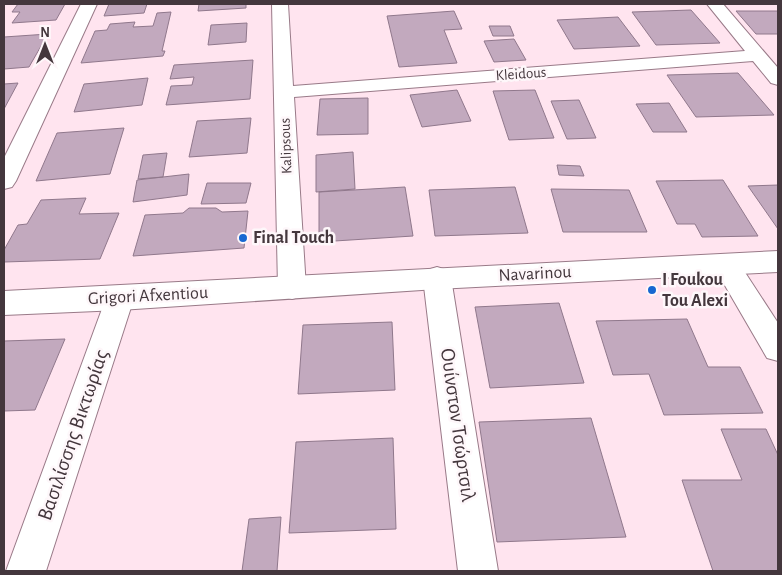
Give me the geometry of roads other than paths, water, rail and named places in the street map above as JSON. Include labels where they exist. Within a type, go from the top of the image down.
[{"type":"street","points":[[4,181],[89,4]]},
{"type":"street","name":"Kalipsous","points":[[280,4],[292,288]]},
{"type":"street","points":[[716,4],[778,79]]},
{"type":"street","name":"Kleidous","points":[[284,92],[758,55]]},
{"type":"street","name":"Navarinou","points":[[292,288],[437,278],[778,261]]},
{"type":"street","points":[[726,265],[778,348]]},
{"type":"street","name":"Ουίνστον Τσώρτσιλ","points":[[437,278],[478,571]]},
{"type":"street","name":"Grigori Afxentiou","points":[[4,303],[292,288]]},
{"type":"street","name":"Βασιλίσσης Βικτωρίας","points":[[26,571],[120,298]]},
{"type":"place","name":"Final Touch","points":[[243,238]]},
{"type":"place","name":"I Foukou Tou Alexi","points":[[652,290]]}]
